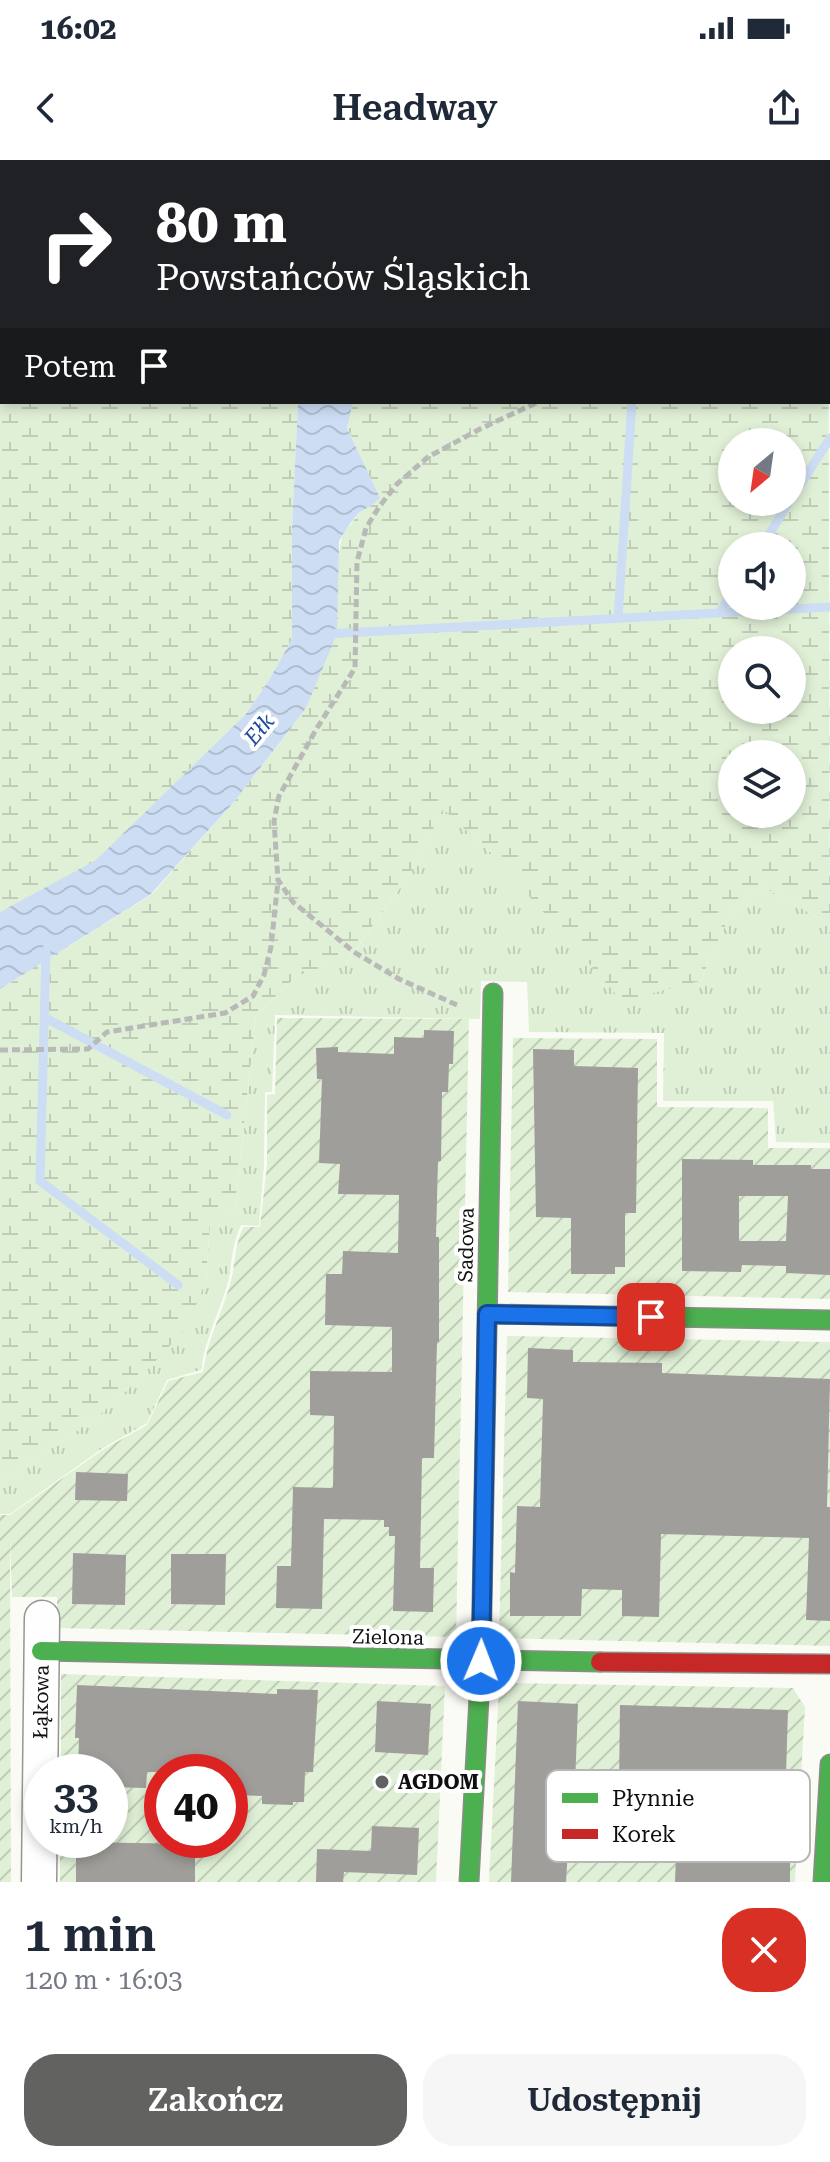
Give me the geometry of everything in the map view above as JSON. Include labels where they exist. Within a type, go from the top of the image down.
[{"type":"street","name":"Sadowa","points":[[469,1882],[481,1661],[493,993]]},
{"type":"street","points":[[487,1314],[830,1320]]},
{"type":"street","name":"Zielona","points":[[42,1635],[481,1661],[830,1664]]},
{"type":"street","name":"Łąkowa","points":[[39,1882],[42,1635]]},
{"type":"street","points":[[823,1882],[830,1764]]},
{"type":"path","points":[[0,1050],[88,1049],[107,1032],[225,1013],[253,996],[264,975],[271,947],[278,880],[274,821],[279,796],[355,668],[357,562],[366,528],[397,484],[428,457],[534,404]]},
{"type":"path","points":[[278,880],[293,902],[354,952],[399,979],[455,1004],[492,1036]]},
{"type":"green space","points":[[0,404],[298,404],[292,526],[292,639],[269,680],[245,715],[102,860],[0,912]]},
{"type":"green space","points":[[353,404],[829,404],[830,924],[761,886],[730,915],[700,981],[622,1001],[490,852],[443,809],[412,871],[345,965],[302,971],[256,1015],[235,1207],[210,1223],[206,1282],[186,1328],[140,1378],[98,1416],[0,1484],[0,989],[151,895],[234,802],[306,708],[343,532],[359,513],[379,498],[347,427]]},
{"type":"green space","points":[[443,808],[490,852],[700,981],[730,915],[761,886],[830,924],[830,1143],[776,1142],[773,1101],[663,1101],[664,1033],[529,1032],[527,982],[481,981],[480,1019],[275,1015],[272,1092],[265,1092],[259,1226],[241,1225],[237,1234],[227,1286],[201,1370],[167,1380],[147,1423],[103,1448],[10,1514],[0,1514],[0,1484],[98,1416],[140,1378],[206,1282],[210,1222],[235,1207],[256,1015],[302,971],[346,964],[412,871]]},
{"type":"green space","points":[[277,1018],[469,1019],[456,1637],[57,1628],[57,1597],[12,1597],[10,1538],[11,1882],[0,1882],[0,1515],[10,1515],[104,1449],[147,1425],[168,1381],[203,1372],[231,1280],[243,1227],[260,1227],[267,1164],[267,1095],[275,1094]]},
{"type":"green space","points":[[513,1038],[657,1039],[657,1107],[768,1108],[768,1148],[830,1148],[830,1299],[508,1292]]},
{"type":"green space","points":[[507,1336],[830,1342],[830,1646],[499,1638]]},
{"type":"green space","points":[[61,1674],[445,1686],[436,1882],[60,1882],[60,1858],[128,1858],[128,1754],[61,1754]]},
{"type":"green space","points":[[505,1683],[793,1688],[805,1707],[801,1770],[546,1770],[546,1862],[796,1862],[795,1882],[489,1882],[499,1687]]},
{"type":"water","name":"Ełk","points":[[298,404],[353,404],[347,428],[380,498],[358,514],[339,542],[337,634],[306,708],[234,802],[150,895],[0,989],[0,912],[96,860],[245,715],[269,680],[292,639],[292,526]]},
{"type":"building","points":[[424,1030],[454,1031],[448,1092],[442,1092],[441,1161],[438,1161],[436,1237],[439,1237],[439,1342],[434,1458],[422,1458],[420,1568],[434,1568],[433,1612],[393,1611],[395,1536],[389,1536],[389,1527],[384,1527],[384,1520],[324,1519],[322,1609],[276,1608],[277,1566],[291,1566],[293,1487],[333,1488],[334,1416],[310,1415],[310,1371],[392,1372],[392,1327],[325,1325],[326,1274],[342,1274],[343,1251],[398,1253],[399,1195],[338,1194],[340,1164],[319,1163],[322,1079],[317,1079],[316,1048],[338,1047],[338,1052],[394,1054],[394,1037],[424,1038]]},
{"type":"building","points":[[533,1049],[574,1050],[574,1066],[638,1068],[636,1213],[625,1213],[625,1267],[615,1267],[615,1274],[571,1274],[571,1218],[536,1217]]},
{"type":"building","points":[[682,1159],[753,1160],[753,1165],[811,1165],[811,1169],[830,1169],[830,1275],[786,1273],[786,1266],[742,1265],[741,1272],[682,1271]],"holes":[[[739,1196],[788,1196],[786,1241],[739,1241]]]},
{"type":"building","points":[[528,1348],[573,1350],[573,1362],[662,1363],[662,1373],[830,1379],[827,1507],[830,1507],[830,1621],[806,1620],[809,1538],[661,1534],[659,1617],[622,1616],[622,1590],[582,1589],[581,1616],[510,1616],[510,1572],[515,1573],[517,1506],[540,1507],[543,1399],[527,1398]]},
{"type":"building","points":[[76,1472],[128,1474],[127,1501],[75,1500]]},
{"type":"building","points":[[73,1553],[126,1555],[125,1605],[72,1604]]},
{"type":"building","points":[[171,1554],[226,1554],[225,1605],[171,1604]]},
{"type":"building","points":[[77,1685],[277,1694],[277,1689],[318,1690],[313,1772],[305,1772],[304,1802],[293,1802],[293,1805],[262,1804],[262,1796],[248,1796],[248,1754],[144,1754],[144,1788],[128,1788],[128,1754],[79,1754],[79,1738],[75,1738]]},
{"type":"building","points":[[377,1701],[431,1704],[428,1755],[375,1752]]},
{"type":"building","points":[[518,1701],[578,1704],[576,1770],[546,1770],[546,1862],[567,1862],[566,1882],[511,1882]]},
{"type":"building","points":[[620,1705],[788,1710],[786,1770],[619,1770]]},
{"type":"building","points":[[372,1826],[419,1828],[417,1875],[344,1872],[343,1882],[316,1882],[317,1849],[371,1851]]},
{"type":"building","points":[[128,1843],[144,1843],[144,1858],[195,1858],[195,1882],[76,1882],[76,1858],[128,1858]]},
{"type":"building","points":[[676,1862],[790,1862],[790,1882],[675,1882]]},
{"type":"waterway","points":[[618,618],[632,404]]},
{"type":"waterway","points":[[806,476],[830,438]]},
{"type":"waterway","points":[[771,532],[780,516]]},
{"type":"waterway","points":[[326,634],[830,607]]},
{"type":"waterway","points":[[46,950],[40,1181],[178,1285]]},
{"type":"waterway","points":[[44,1017],[227,1115]]},
{"type":"traffic: fast","points":[[469,1882],[481,1661],[493,993]]},
{"type":"traffic: fast","points":[[487,1314],[830,1320]]},
{"type":"traffic: fast","points":[[41,1651],[600,1662]]},
{"type":"traffic: fast","points":[[823,1882],[830,1764]]},
{"type":"traffic: jam","points":[[600,1662],[830,1664]]},
{"type":"place","name":"AGDOM","points":[[382,1782]]},
{"type":"route","points":[[481,1661],[487,1314],[651,1317]]}]
